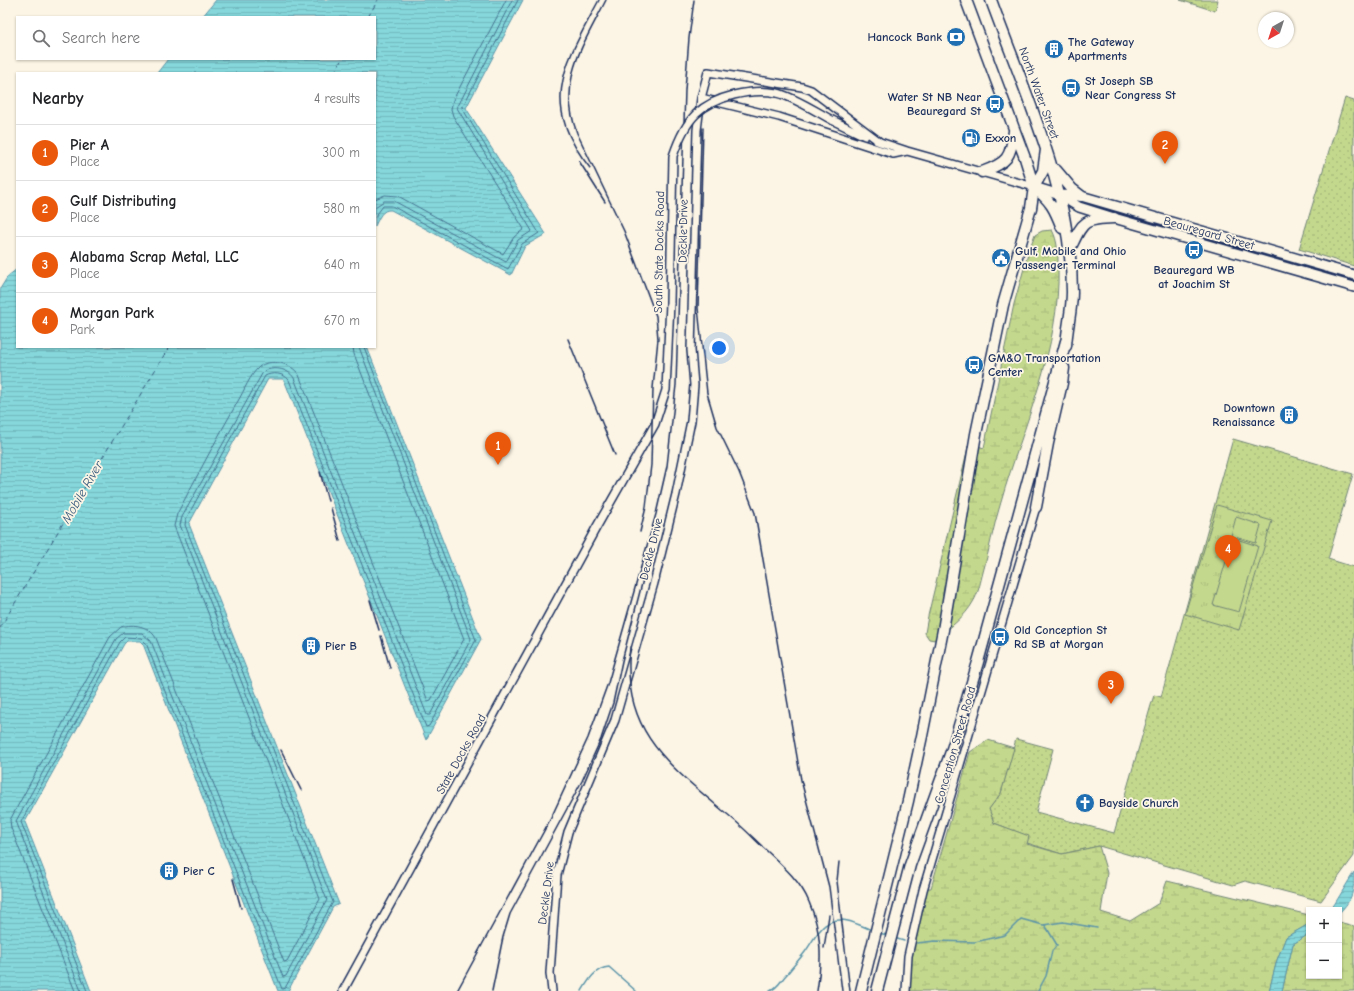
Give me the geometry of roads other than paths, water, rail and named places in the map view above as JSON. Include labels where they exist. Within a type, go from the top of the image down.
[{"type":"highway","name":"North Water Street","points":[[991,0],[1051,161],[1066,221],[1070,249]]},
{"type":"highway","points":[[967,1],[1027,164],[1034,187],[1049,200],[1056,212],[1070,249],[1072,293],[1062,383],[1048,443],[1036,507]]},
{"type":"highway","points":[[982,172],[1003,163],[1009,156],[1012,147],[1014,129]]},
{"type":"highway","points":[[860,991],[908,801],[922,736],[943,630],[976,434],[1004,305],[1031,208],[1034,187],[1043,171],[1046,148]]},
{"type":"highway","points":[[1051,161],[1064,181],[1081,196]]},
{"type":"highway","points":[[1070,249],[1084,223],[1094,218],[1114,218]]},
{"type":"highway","points":[[877,991],[910,865],[952,749],[1066,341]]},
{"type":"main road","name":"Beauregard Street","points":[[1034,187],[1060,195],[1081,196],[1354,275]]},
{"type":"main road","name":"Beauregard Street","points":[[1060,195],[1079,207],[1114,218],[1354,287]]},
{"type":"main road","points":[[1199,242],[1223,244],[1276,258],[1283,254],[1286,259],[1292,263],[1354,283]]},
{"type":"street","name":"Deckle Drive","points":[[552,991],[550,973],[557,875],[568,832],[616,717],[656,575],[676,494],[691,421],[694,385],[691,350],[697,130],[701,98],[708,72],[802,87],[811,90],[880,142]]},
{"type":"street","name":"South State Docks Road","points":[[596,528],[655,424],[666,390],[670,302],[673,156],[678,141],[697,113],[732,94],[748,92],[778,93],[832,120]]},
{"type":"street","points":[[701,98],[779,117],[893,154],[907,152]]},
{"type":"street","name":"Beauregard Street","points":[[832,120],[880,142],[907,152],[1034,187]]},
{"type":"street","name":"Conception Street Road","points":[[906,991],[908,956],[923,890],[1036,507]]},
{"type":"street","name":"State Docks Road","points":[[343,991],[596,528]]},
{"type":"water","points":[[216,0],[523,0],[466,108],[546,234],[525,246],[511,275],[391,210],[385,211],[379,217],[376,224],[376,72],[158,72],[167,60],[376,60],[376,16],[203,16]]},
{"type":"water","name":"Mobile River","points":[[16,270],[16,348],[367,348],[481,639],[426,740],[283,379],[268,379],[189,524],[339,904],[333,907],[288,991],[278,991],[143,644],[140,641],[127,641],[25,822],[91,991],[0,991],[0,289],[8,276]]},
{"type":"water","points":[[1354,872],[1354,884],[1350,899],[1342,909],[1342,907],[1332,907]]},
{"type":"water","points":[[1306,926],[1306,936],[1293,944],[1282,991],[1269,991],[1277,960],[1286,937]]},
{"type":"waterway","points":[[917,943],[935,941],[975,942],[1005,935],[1021,919],[1043,925],[1063,922],[1097,928]]},
{"type":"waterway","points":[[770,991],[776,988],[826,924],[839,920],[848,921],[872,930]]},
{"type":"waterway","points":[[1038,991],[1046,976],[1052,951],[1057,945],[1045,925]]},
{"type":"waterway","points":[[879,933],[887,935]]},
{"type":"waterway","points":[[894,938],[904,941]]},
{"type":"waterway","points":[[582,991],[589,979],[596,972],[609,967],[636,991]]},
{"type":"railway","points":[[590,168],[574,145],[565,123],[561,103],[562,84],[576,44],[599,0]]},
{"type":"railway","points":[[606,0],[581,48],[571,80],[570,96],[572,114],[577,133],[624,231],[656,316],[658,339],[653,388],[651,465],[646,507],[640,532]]},
{"type":"railway","points":[[457,991],[551,818],[588,738],[608,683],[656,514],[667,466],[676,385],[685,90],[694,0]]},
{"type":"railway","points":[[703,128],[698,308],[707,393],[717,427],[739,472],[755,513],[801,780],[829,887],[842,991]]},
{"type":"railway","points":[[579,161],[605,202]]},
{"type":"railway","points":[[568,339],[615,455]]},
{"type":"railway","points":[[320,472],[328,501]]},
{"type":"railway","points":[[331,508],[340,541]]},
{"type":"railway","points":[[492,991],[503,937],[510,914],[582,781],[601,739],[613,703],[622,661],[647,564]]},
{"type":"railway","points":[[370,600],[379,630]]},
{"type":"railway","points":[[381,636],[390,668]]},
{"type":"railway","points":[[630,647],[629,676],[633,700],[640,722],[652,742],[683,776],[785,868],[806,895],[819,935],[820,968],[817,991]]},
{"type":"railway","points":[[281,750],[301,790]]},
{"type":"railway","points":[[839,862],[837,881],[850,991]]},
{"type":"railway","points":[[233,879],[241,908]]},
{"type":"railway","points":[[824,948],[829,915]]},
{"type":"place","name":"Hancock Bank","points":[[956,37]]},
{"type":"place","name":"The Gateway Apartments","points":[[1054,49]]},
{"type":"place","name":"St Joseph SB Near Congress St","points":[[1071,88]]},
{"type":"place","name":"Water St NB Near Beauregard St","points":[[995,104]]},
{"type":"place","name":"Exxon","points":[[971,138]]},
{"type":"place","name":"Gulf Distributing","points":[[1165,164]]},
{"type":"place","name":"Beauregard WB at Joachim St","points":[[1194,250]]},
{"type":"place","name":"Gulf, Mobile and Ohio Passenger Terminal","points":[[1001,258]]},
{"type":"place","name":"GM&O Transportation Center","points":[[974,365]]},
{"type":"place","name":"Downtown Renaissance","points":[[1289,415]]},
{"type":"place","name":"Pier A","points":[[498,465]]},
{"type":"place","name":"Morgan Park","points":[[1228,568]]},
{"type":"place","name":"Old Conception St Rd SB at Morgan","points":[[1000,637]]},
{"type":"place","name":"Pier B","points":[[311,646]]},
{"type":"place","name":"Alabama Scrap Metal, LLC","points":[[1111,704]]},
{"type":"place","name":"Bayside Church","points":[[1085,803]]},
{"type":"place","name":"Pier C","points":[[169,871]]}]
